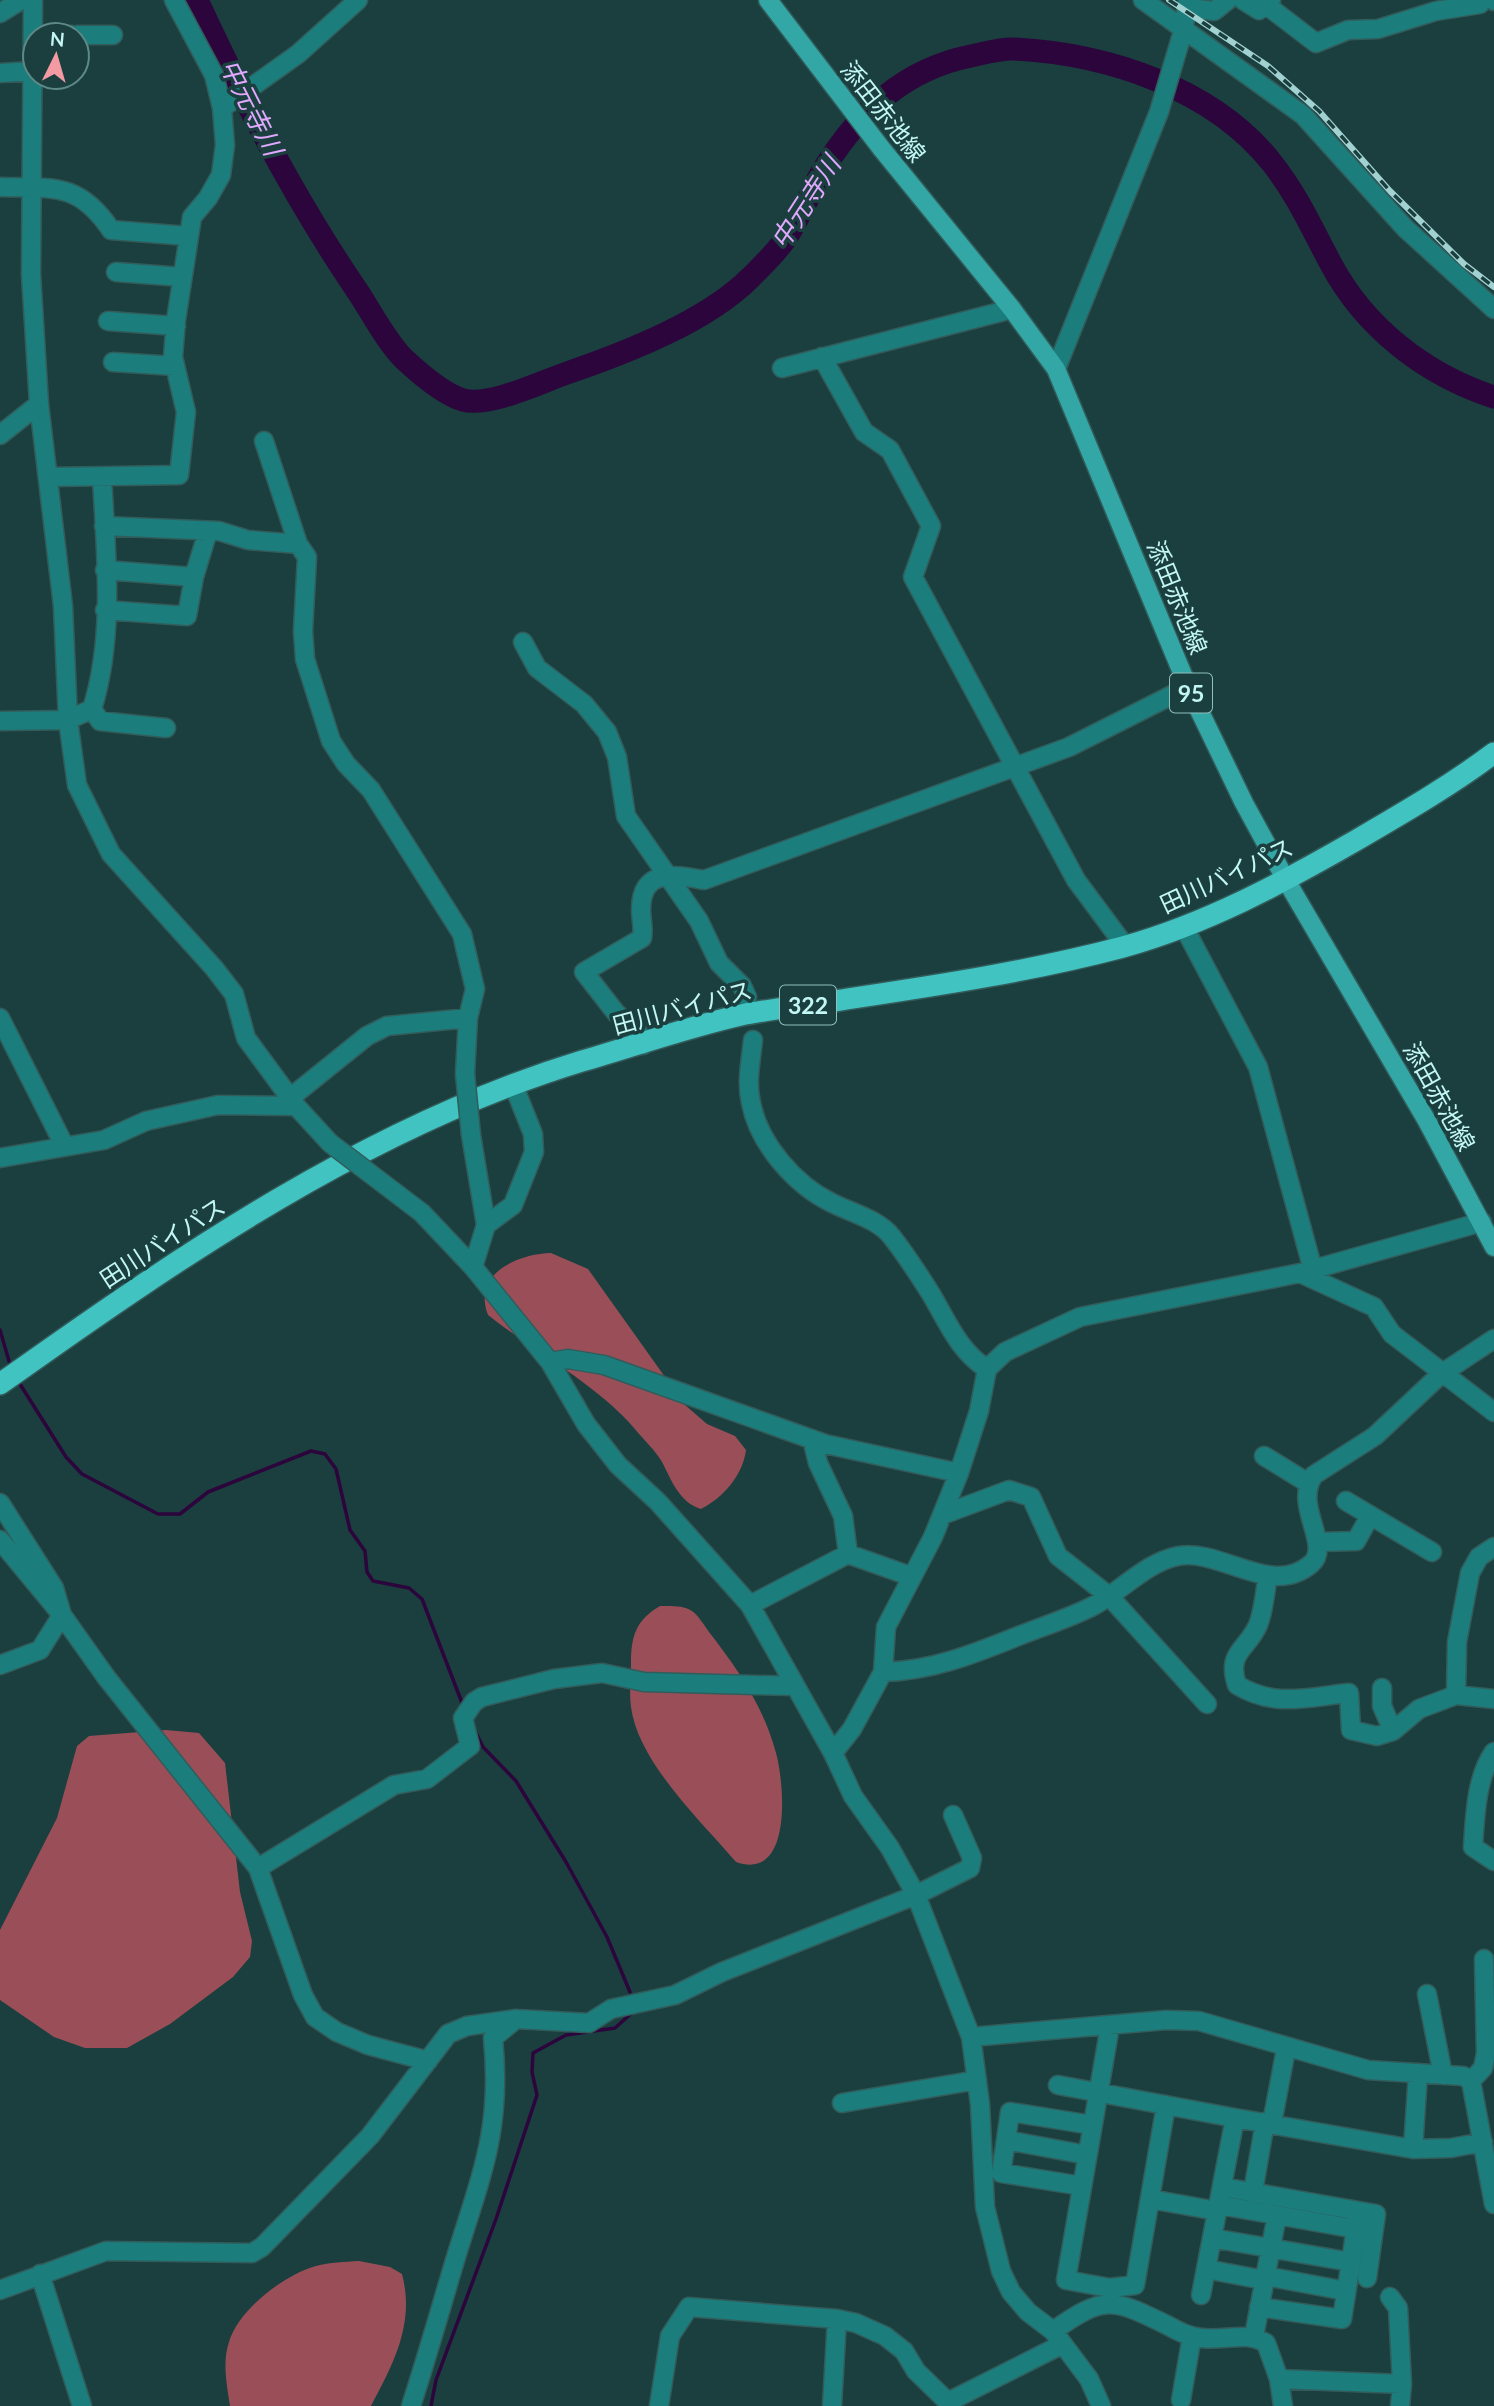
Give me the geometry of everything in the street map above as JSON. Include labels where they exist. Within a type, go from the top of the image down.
[{"type":"highway","name":"田川バイパス","points":[[0,1384],[131,1292],[266,1206],[395,1135],[513,1084],[742,1015],[1000,976],[1125,946],[1184,926],[1286,880],[1448,786],[1494,753]]},
{"type":"main road","name":"添田赤池線","points":[[768,0],[881,148],[1012,309],[1056,369],[1188,687],[1286,880],[1421,1110],[1494,1247]]},
{"type":"street","points":[[0,13],[21,0]]},
{"type":"street","points":[[33,0],[33,21]]},
{"type":"street","points":[[48,477],[179,475],[186,412],[175,366],[182,277],[192,217],[208,198],[221,175],[228,105],[174,0]]},
{"type":"street","points":[[228,105],[298,54],[358,0]]},
{"type":"street","points":[[1143,0],[1303,115],[1405,228],[1494,309]]},
{"type":"street","points":[[1056,369],[1159,112],[1183,31],[1188,4],[1214,11],[1228,0]]},
{"type":"street","points":[[1243,0],[1259,10],[1268,2],[1316,43],[1348,30],[1378,29],[1436,11],[1489,2]]},
{"type":"street","points":[[91,35],[113,35]]},
{"type":"street","points":[[0,74],[21,72]]},
{"type":"street","points":[[33,91],[31,274],[39,404],[63,606],[68,720],[77,785],[111,854],[234,994],[246,1038],[293,1102],[330,1143],[422,1213],[472,1267],[550,1362],[586,1424],[618,1465],[659,1502],[750,1605],[833,1753],[853,1796],[890,1848],[916,1895],[971,2037],[977,2080],[985,2207],[1001,2271],[1020,2302],[1058,2337],[1089,2379],[1101,2406]]},
{"type":"street","points":[[0,187],[61,189],[83,198],[96,208],[111,230],[188,236]]},
{"type":"street","points":[[116,272],[182,277]]},
{"type":"street","points":[[782,368],[1012,309]]},
{"type":"street","points":[[108,321],[176,327]]},
{"type":"street","points":[[822,357],[864,432],[890,450],[931,526],[913,577],[1076,880],[1125,946]]},
{"type":"street","points":[[113,362],[175,366]]},
{"type":"street","points":[[0,435],[39,404]]},
{"type":"street","points":[[264,441],[298,544],[307,557],[303,631],[305,659],[331,741],[346,764],[371,790],[462,934],[475,989],[468,1018],[465,1074],[471,1135],[486,1225],[472,1267]]},
{"type":"street","points":[[0,721],[68,720],[92,709],[100,684],[105,610],[102,477]]},
{"type":"street","points":[[104,526],[208,531],[248,540],[298,544]]},
{"type":"street","points":[[105,610],[187,616],[194,577],[208,531]]},
{"type":"street","points":[[105,570],[194,577]]},
{"type":"street","points":[[523,642],[537,668],[584,704],[607,732],[617,757],[626,816],[699,921],[719,963],[742,986],[747,997]]},
{"type":"street","points":[[643,1045],[638,1032],[616,1013],[584,972],[642,938],[643,898],[655,880],[668,873],[704,880],[1069,747],[1188,687]]},
{"type":"street","points":[[92,709],[100,720],[166,728]]},
{"type":"street","points":[[1184,926],[1258,1067],[1307,1271],[1374,1307],[1392,1334],[1494,1412]]},
{"type":"street","points":[[0,1018],[64,1145]]},
{"type":"street","points":[[0,1158],[104,1140],[146,1121],[218,1105],[293,1102],[367,1036],[377,1031],[409,1022],[468,1018]]},
{"type":"street","points":[[753,1040],[748,1083],[751,1105],[781,1162],[797,1180],[829,1202],[876,1223],[890,1235],[971,1359],[988,1369]]},
{"type":"street","points":[[486,1225],[513,1205],[534,1152],[533,1134],[513,1084]]},
{"type":"street","points":[[833,1753],[852,1728],[883,1672],[886,1627],[942,1515],[959,1473],[979,1411],[988,1369],[1005,1352],[1080,1317],[1307,1271],[1482,1223]]},
{"type":"street","points":[[883,1672],[912,1672],[955,1661],[1082,1611],[1110,1596],[1147,1569],[1179,1556],[1217,1559],[1252,1573],[1268,1575],[1308,1567],[1317,1559],[1320,1547],[1306,1504],[1308,1483],[1314,1475],[1375,1436],[1441,1374],[1494,1339]]},
{"type":"street","points":[[550,1362],[568,1359],[604,1365],[812,1439],[959,1473]]},
{"type":"street","points":[[812,1439],[818,1463],[843,1516],[848,1554]]},
{"type":"street","points":[[1264,1456],[1308,1483]]},
{"type":"street","points":[[942,1515],[1010,1490],[1020,1491],[1031,1497],[1045,1534],[1058,1556],[1110,1596],[1208,1704]]},
{"type":"street","points":[[1346,1502],[1432,1552]]},
{"type":"street","points":[[0,1503],[54,1588],[62,1615],[40,1650],[0,1665]]},
{"type":"street","points":[[1318,1542],[1356,1541],[1370,1516]]},
{"type":"street","points":[[0,1540],[62,1615],[106,1677],[258,1868],[303,1996],[315,2017],[347,2036],[428,2061]]},
{"type":"street","points":[[1456,1695],[1457,1642],[1470,1573],[1479,1557],[1494,1547]]},
{"type":"street","points":[[750,1605],[848,1554],[910,1576]]},
{"type":"street","points":[[1268,1575],[1258,1626],[1235,1657],[1233,1673],[1237,1685],[1253,1694],[1275,1701],[1349,1693],[1351,1730],[1377,1736],[1393,1731],[1419,1709],[1456,1695],[1494,1699]]},
{"type":"street","points":[[258,1868],[394,1784],[427,1779],[445,1768],[470,1746],[467,1714],[474,1702],[482,1697],[554,1679],[602,1673],[644,1682],[795,1686]]},
{"type":"street","points":[[1382,1688],[1382,1706],[1393,1731]]},
{"type":"street","points":[[1494,1752],[1488,1760],[1476,1807],[1473,1847],[1494,1861]]},
{"type":"street","points":[[2,2283],[40,2274],[81,2258],[120,2249],[252,2253],[262,2247],[369,2136],[443,2039],[455,2030],[516,2020],[589,2023],[611,2009],[675,1995],[722,1972],[916,1895],[970,1868],[972,1858],[953,1815]]},
{"type":"street","points":[[1471,2081],[1483,2068],[1486,2053],[1490,2014],[1484,1959]]},
{"type":"street","points":[[1427,1994],[1443,2075]]},
{"type":"street","points":[[411,2406],[483,2178],[496,2116],[498,2082],[493,2038],[516,2020]]},
{"type":"street","points":[[971,2037],[1166,2020],[1199,2021],[1240,2031],[1286,2049],[1368,2070],[1463,2076],[1471,2081],[1494,2204]]},
{"type":"street","points":[[1110,2026],[1066,2280],[1110,2288],[1135,2286],[1166,2105]]},
{"type":"street","points":[[1253,2192],[1286,2049]]},
{"type":"street","points":[[1413,2149],[1418,2073]]},
{"type":"street","points":[[842,2103],[977,2080]]},
{"type":"street","points":[[1058,2085],[1413,2149],[1451,2148],[1483,2142]]},
{"type":"street","points":[[1082,2186],[1001,2173],[1010,2112],[1092,2125]]},
{"type":"street","points":[[1201,2295],[1235,2118]]},
{"type":"street","points":[[1006,2140],[1087,2155]]},
{"type":"street","points":[[1219,2201],[1253,2192],[1376,2214],[1367,2278]]},
{"type":"street","points":[[1150,2199],[1219,2201],[1277,2215],[1357,2224],[1342,2319],[1259,2307]]},
{"type":"street","points":[[1254,2336],[1277,2215]]},
{"type":"street","points":[[1212,2238],[1351,2262]]},
{"type":"street","points":[[1206,2269],[1346,2291]]},
{"type":"street","points":[[40,2274],[82,2406]]},
{"type":"street","points":[[1390,2297],[1398,2308],[1402,2384],[1400,2406]]},
{"type":"street","points":[[659,2406],[670,2336],[689,2307],[856,2323],[884,2336],[904,2351],[916,2371],[950,2404],[1058,2337],[1085,2308],[1106,2303],[1127,2305],[1192,2336],[1204,2339],[1254,2336],[1266,2343],[1279,2379],[1283,2406]]},
{"type":"street","points":[[832,2406],[836,2319]]},
{"type":"street","points":[[1181,2400],[1192,2336]]},
{"type":"street","points":[[1279,2379],[1402,2384]]},
{"type":"shaded area","points":[[551,1253],[588,1269],[685,1405],[707,1424],[735,1436],[746,1450],[741,1468],[731,1485],[701,1509],[682,1496],[656,1453],[603,1398],[488,1315],[486,1288],[501,1269],[525,1257]]},
{"type":"shaded area","points":[[660,1606],[685,1608],[699,1618],[749,1689],[771,1736],[781,1787],[780,1827],[776,1845],[767,1858],[754,1864],[736,1862],[689,1809],[658,1769],[636,1728],[630,1696],[632,1645],[640,1623]]},
{"type":"shaded area","points":[[166,1730],[199,1733],[225,1763],[240,1892],[252,1941],[250,1957],[233,1977],[170,2024],[127,2048],[85,2048],[54,2037],[0,2000],[0,1930],[57,1818],[77,1746],[89,1736]]},
{"type":"shaded area","points":[[359,2261],[390,2267],[402,2274],[405,2292],[406,2309],[400,2342],[371,2406],[230,2406],[226,2374],[227,2350],[242,2317],[264,2295],[303,2270],[327,2264]]},
{"type":"waterway","name":"中元寺川","points":[[197,0],[292,186],[385,335],[397,352],[424,377],[463,400],[487,400],[530,387],[639,346],[711,309],[750,278],[778,248],[839,147],[853,128],[886,95],[925,71],[947,62],[1010,49],[1050,52],[1121,67],[1189,95],[1220,114],[1248,137],[1281,175],[1331,264],[1361,309],[1400,346],[1422,362],[1469,388],[1494,397]]},
{"type":"waterway","points":[[0,1330],[11,1368]]},
{"type":"waterway","points":[[18,1381],[66,1457],[82,1474],[158,1514],[180,1514],[208,1492],[311,1451],[325,1454],[336,1469],[350,1530],[365,1551],[367,1572],[373,1581],[409,1588],[422,1599],[464,1708]]},
{"type":"waterway","points":[[473,1727],[483,1747],[516,1781],[566,1862],[607,1937],[630,1992]]},
{"type":"waterway","points":[[431,2406],[436,2380],[496,2219],[537,2095],[532,2072],[533,2053],[566,2035],[615,2028],[634,2011]]},
{"type":"railway","points":[[1169,0],[1268,66],[1319,111],[1390,191],[1464,264],[1494,287]]}]
